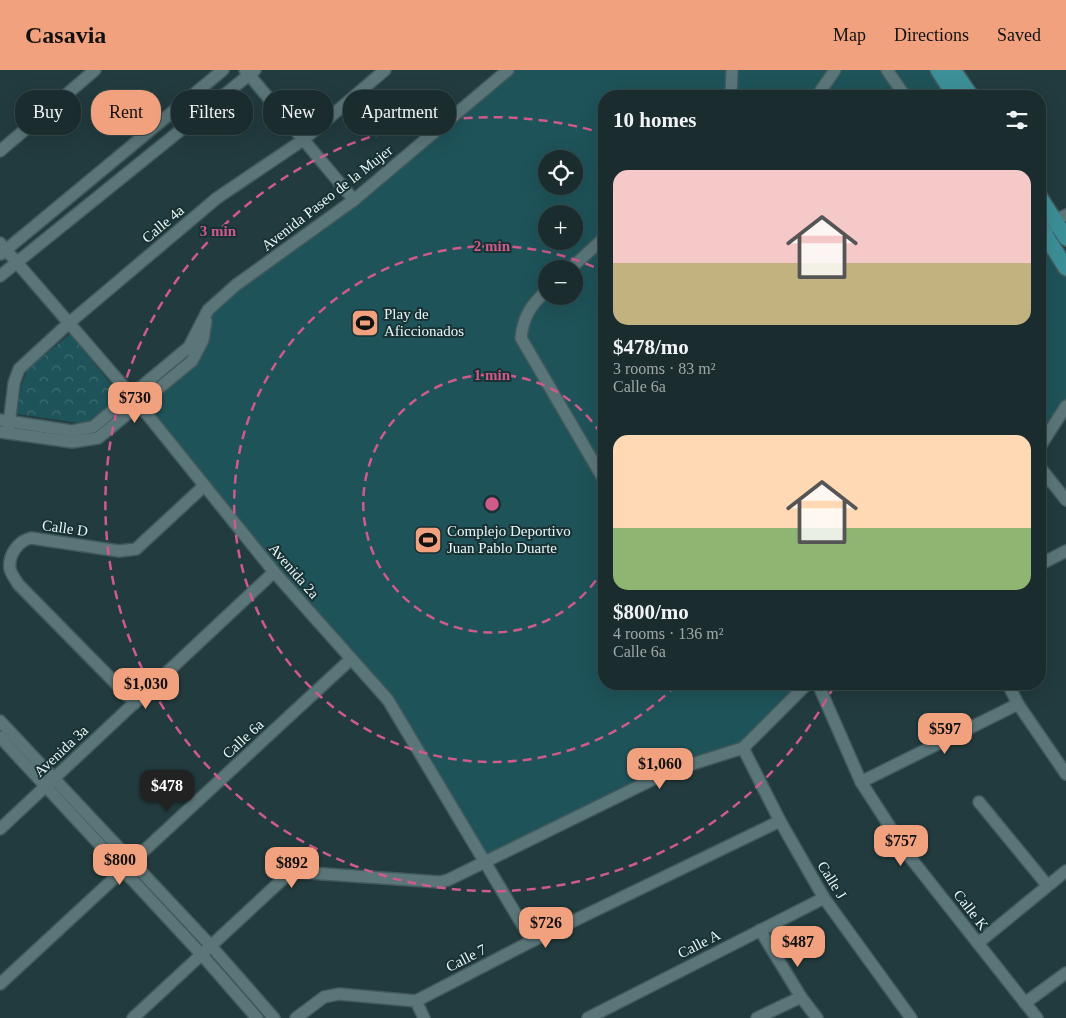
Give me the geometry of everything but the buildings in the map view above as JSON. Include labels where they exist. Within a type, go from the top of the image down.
[{"type":"main road","points":[[938,70],[951,90]]},
{"type":"main road","points":[[953,70],[967,90]]},
{"type":"main road","points":[[1046,203],[1061,218],[1066,238]]},
{"type":"main road","points":[[1046,241],[1066,268]]},
{"type":"street","points":[[0,151],[95,70]]},
{"type":"street","points":[[2,249],[223,70]]},
{"type":"street","name":"Calle 4a","points":[[4,433],[14,383],[19,369],[69,323],[217,198],[303,140],[385,70]]},
{"type":"street","name":"Avenida Paseo de la Mujer","points":[[6,420],[72,432],[93,427],[192,361],[203,340],[208,310],[236,285],[354,200],[508,70]]},
{"type":"street","points":[[731,90],[732,70]]},
{"type":"street","points":[[822,90],[835,70]]},
{"type":"street","points":[[887,70],[901,90]]},
{"type":"street","points":[[0,276],[16,261],[250,72],[303,140],[354,200]]},
{"type":"street","points":[[1046,230],[1061,218]]},
{"type":"street","points":[[580,260],[598,243]]},
{"type":"street","name":"Avenida 2a","points":[[2,249],[16,261],[134,399],[274,572],[388,700],[532,941]]},
{"type":"street","points":[[538,298],[522,321],[521,338],[598,470]]},
{"type":"street","name":"Avenida Paseo de la Mujer","points":[[4,433],[72,442],[98,438],[134,399]]},
{"type":"street","points":[[1046,437],[1066,406]]},
{"type":"street","points":[[1046,475],[1066,500]]},
{"type":"street","name":"Calle D","points":[[134,703],[18,584],[10,570],[13,552],[22,540],[31,538],[120,551],[136,549],[204,486]]},
{"type":"street","points":[[1046,561],[1066,550]]},
{"type":"street","name":"Avenida 3a","points":[[0,829],[274,572]]},
{"type":"street","name":"Calle 6a","points":[[0,984],[351,659]]},
{"type":"street","points":[[133,1018],[284,878],[295,872],[440,882],[670,771],[743,748],[801,690]]},
{"type":"street","name":"Calle K","points":[[821,690],[860,782],[909,856],[1037,1018]]},
{"type":"street","points":[[1011,690],[1018,704],[1066,774]]},
{"type":"street","points":[[860,782],[1018,704]]},
{"type":"street","points":[[0,721],[123,870],[202,955],[257,1018]]},
{"type":"street","points":[[0,738],[50,782],[132,862],[211,946],[274,1018]]},
{"type":"street","name":"Calle J","points":[[743,748],[780,821],[824,898],[911,1018]]},
{"type":"street","points":[[978,802],[1047,885]]},
{"type":"street","name":"Calle 7","points":[[416,1001],[532,941],[780,821]]},
{"type":"street","points":[[978,942],[1066,870]]},
{"type":"street","name":"Calle A","points":[[588,1018],[824,898]]},
{"type":"street","points":[[760,930],[801,997],[817,1018]]},
{"type":"street","points":[[1025,1003],[1066,974]]},
{"type":"street","points":[[296,1018],[324,997],[339,994],[416,1001],[424,1018]]},
{"type":"street","points":[[757,1018],[801,997]]},
{"type":"green space","name":"Complejo Deportivo Juan Pablo Duarte","points":[[508,70],[937,70],[950,90],[598,90],[598,690],[801,690],[743,748],[670,771],[485,861],[388,700],[131,395],[189,347],[208,310],[315,230],[430,135],[456,135],[456,113]]},
{"type":"green space","points":[[1046,239],[1066,270],[1066,406],[1046,437]]},
{"type":"green space","points":[[70,334],[121,396],[86,424],[17,414],[21,386],[28,369]]},
{"type":"place","name":"Play de Aficcionados","points":[[365,323]]},
{"type":"place","name":"Complejo Deportivo Juan Pablo Duarte","points":[[428,540]]}]
